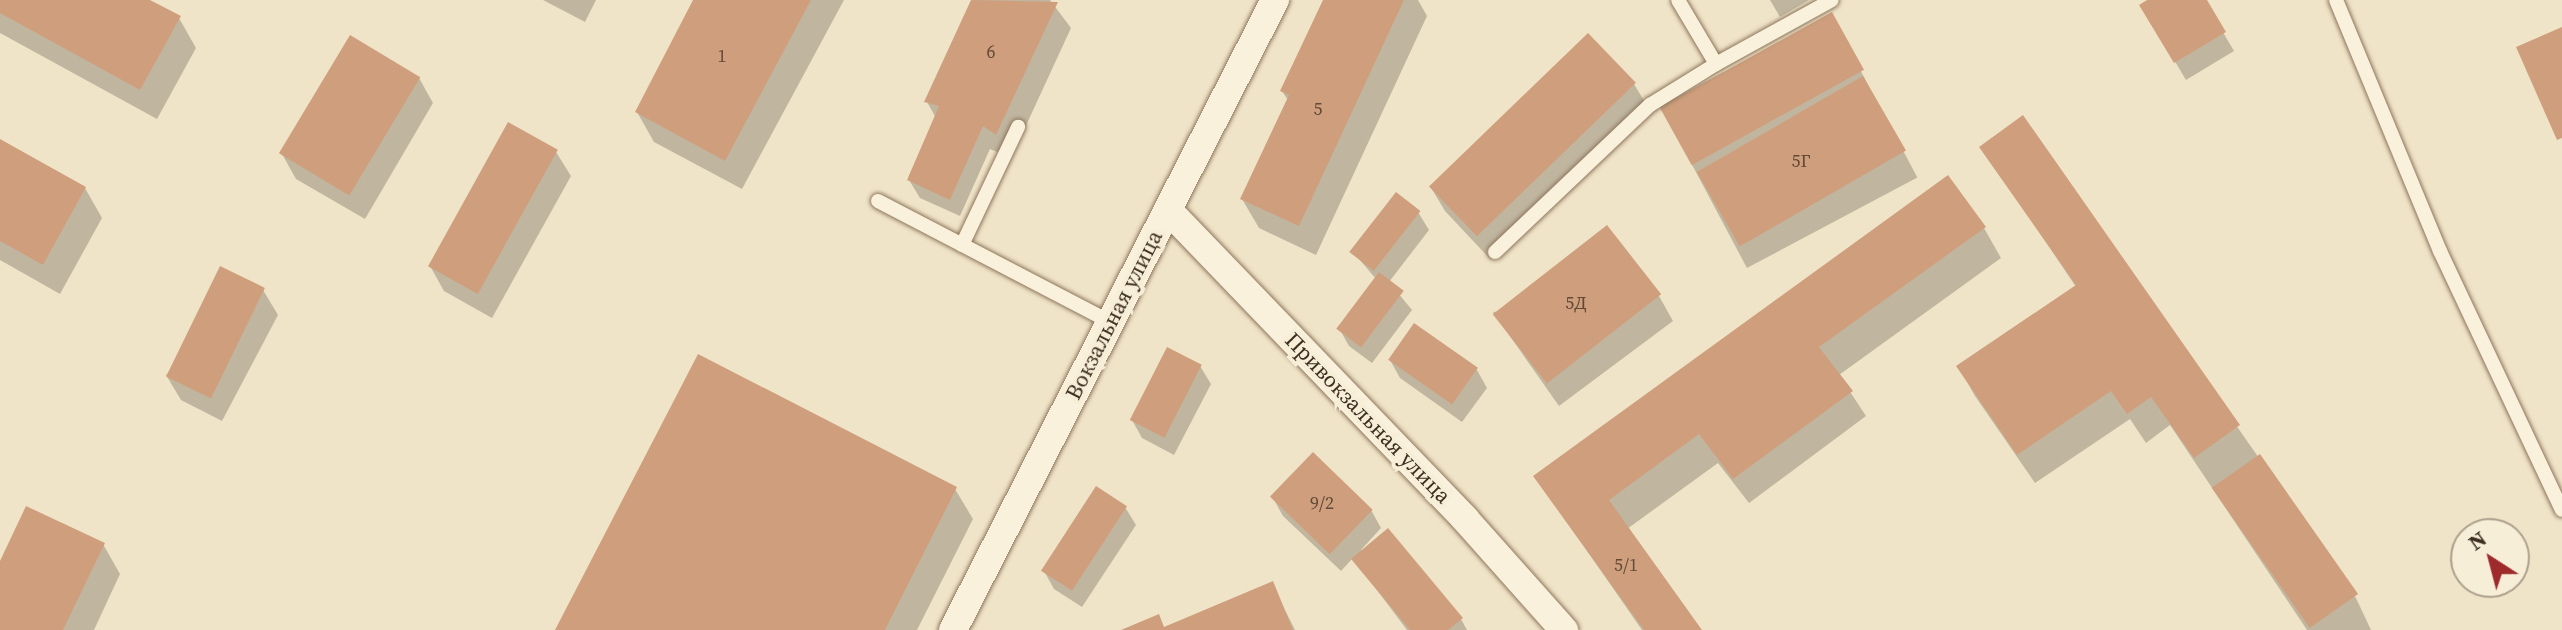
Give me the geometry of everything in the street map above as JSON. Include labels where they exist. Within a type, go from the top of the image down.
[{"type":"street","name":"Вокзальная улица","points":[[953,630],[1275,0]]},
{"type":"street","name":"Привокзальная улица","points":[[1168,210],[1465,519],[1564,630]]},
{"type":"lane","points":[[1678,0],[1716,64]]},
{"type":"lane","points":[[1495,252],[1650,105],[1716,64],[1832,0]]},
{"type":"lane","points":[[2336,0],[2440,251],[2562,510]]},
{"type":"lane","points":[[962,245],[1018,127]]},
{"type":"lane","points":[[878,201],[1110,322]]},
{"type":"building","points":[[0,0],[150,0],[181,16],[140,90],[0,13]]},
{"type":"building","points":[[693,0],[811,0],[725,161],[635,112]]},
{"type":"building","points":[[971,0],[1058,2],[996,135],[983,126],[950,200],[907,180],[939,106],[924,102]]},
{"type":"building","points":[[1323,0],[1404,0],[1299,226],[1240,199],[1289,95],[1280,91]]},
{"type":"building","points":[[2147,0],[2207,0],[2226,32],[2174,63],[2139,5]]},
{"type":"building","points":[[1832,12],[1864,70],[1692,165],[1660,108]]},
{"type":"building","points":[[2562,27],[2562,138],[2557,140],[2516,47]]},
{"type":"building","points":[[1588,33],[1636,83],[1477,236],[1429,187]]},
{"type":"building","points":[[350,35],[420,77],[349,196],[279,153]]},
{"type":"building","points":[[1863,76],[1906,150],[1740,246],[1697,172]]},
{"type":"building","points":[[2023,115],[2240,425],[2194,458],[2151,397],[2127,414],[2111,391],[2017,455],[1956,366],[2076,285],[1979,147]]},
{"type":"building","points":[[508,122],[558,150],[478,294],[428,266]]},
{"type":"building","points":[[0,139],[86,187],[43,265],[0,241]]},
{"type":"building","points":[[1948,175],[1986,227],[1819,347],[1853,391],[1733,479],[1699,434],[1609,500],[1702,630],[1644,630],[1533,476]]},
{"type":"building","points":[[1396,192],[1420,211],[1374,271],[1349,252]]},
{"type":"building","points":[[1607,225],[1661,294],[1547,384],[1493,314]]},
{"type":"building","points":[[220,266],[265,288],[211,398],[166,377]]},
{"type":"building","points":[[1379,272],[1404,291],[1361,347],[1336,329]]},
{"type":"building","points":[[1414,323],[1478,368],[1452,405],[1388,360]]},
{"type":"building","points":[[1167,347],[1202,365],[1165,438],[1130,420]]},
{"type":"building","points":[[698,354],[957,487],[885,630],[555,630]]},
{"type":"building","points":[[1313,452],[1373,510],[1330,554],[1270,497]]},
{"type":"building","points":[[2260,454],[2358,594],[2310,628],[2212,488]]},
{"type":"building","points":[[1096,486],[1127,506],[1072,591],[1041,571]]},
{"type":"building","points":[[26,506],[105,543],[63,630],[0,630],[0,561]]},
{"type":"building","points":[[1388,528],[1463,618],[1448,630],[1410,630],[1351,559]]},
{"type":"building","points":[[1273,581],[1293,630],[1121,630],[1159,614],[1164,627]]}]
